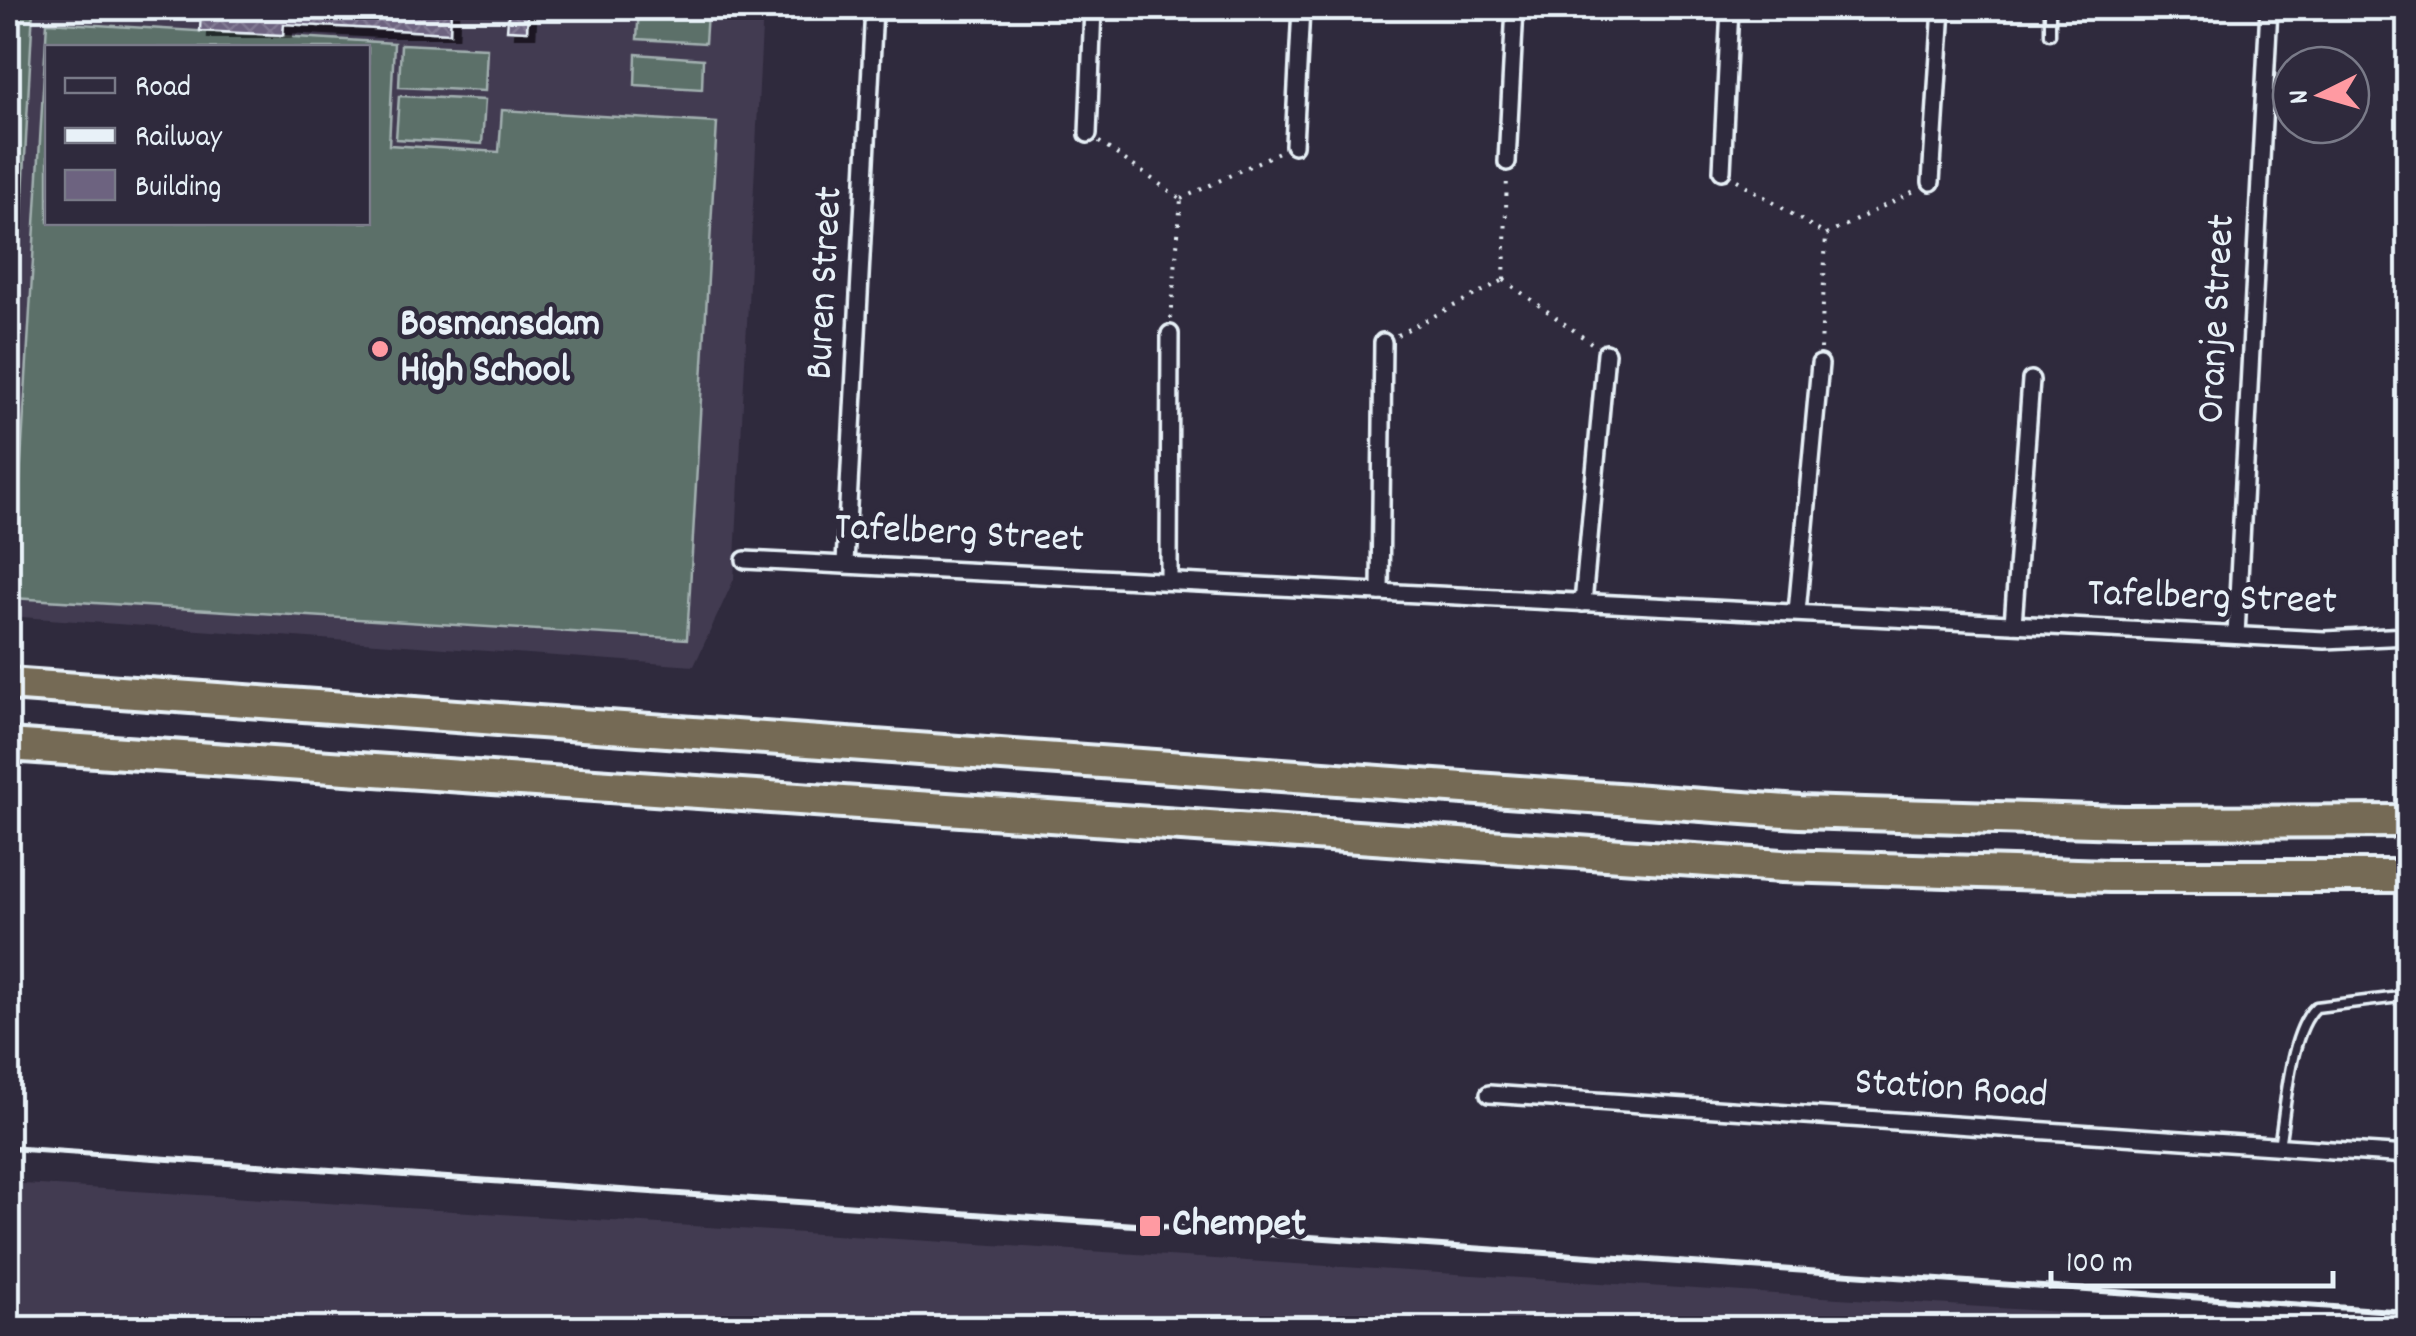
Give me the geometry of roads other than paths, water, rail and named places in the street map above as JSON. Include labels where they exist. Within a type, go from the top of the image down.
[{"type":"highway","points":[[8,684],[1800,812],[2123,822],[2408,821]]},
{"type":"highway","points":[[8,745],[1782,866],[2109,876],[2408,876]]},
{"type":"street","name":"Buren Street","points":[[845,563],[874,8]]},
{"type":"street","points":[[1088,134],[1093,8]]},
{"type":"street","points":[[1294,145],[1301,8]]},
{"type":"street","points":[[1507,162],[1515,8]]},
{"type":"street","points":[[1722,171],[1730,8]]},
{"type":"street","points":[[1931,182],[1942,8]]},
{"type":"street","name":"Oranje Street","points":[[2236,635],[2269,8]]},
{"type":"street","points":[[1169,578],[1170,334]]},
{"type":"street","points":[[1380,592],[1384,342]]},
{"type":"street","points":[[1583,603],[1606,354]]},
{"type":"street","points":[[1797,612],[1820,364]]},
{"type":"street","points":[[2014,624],[2031,380]]},
{"type":"street","name":"Tafelberg Street","points":[[745,560],[1169,578],[2326,640],[2408,636]]},
{"type":"street","name":"Station Road","points":[[1489,1094],[2408,1155]]},
{"type":"lane","points":[[2050,8],[2050,34]]},
{"type":"lane","points":[[2279,1146],[2298,1038],[2306,1016],[2316,1007],[2408,996]]},
{"type":"railway","points":[[8,1148],[2408,1312]]},
{"type":"place","name":"Bosmansdam High School","points":[[380,349]]},
{"type":"place","name":"Chempet","points":[[1150,1226]]}]
